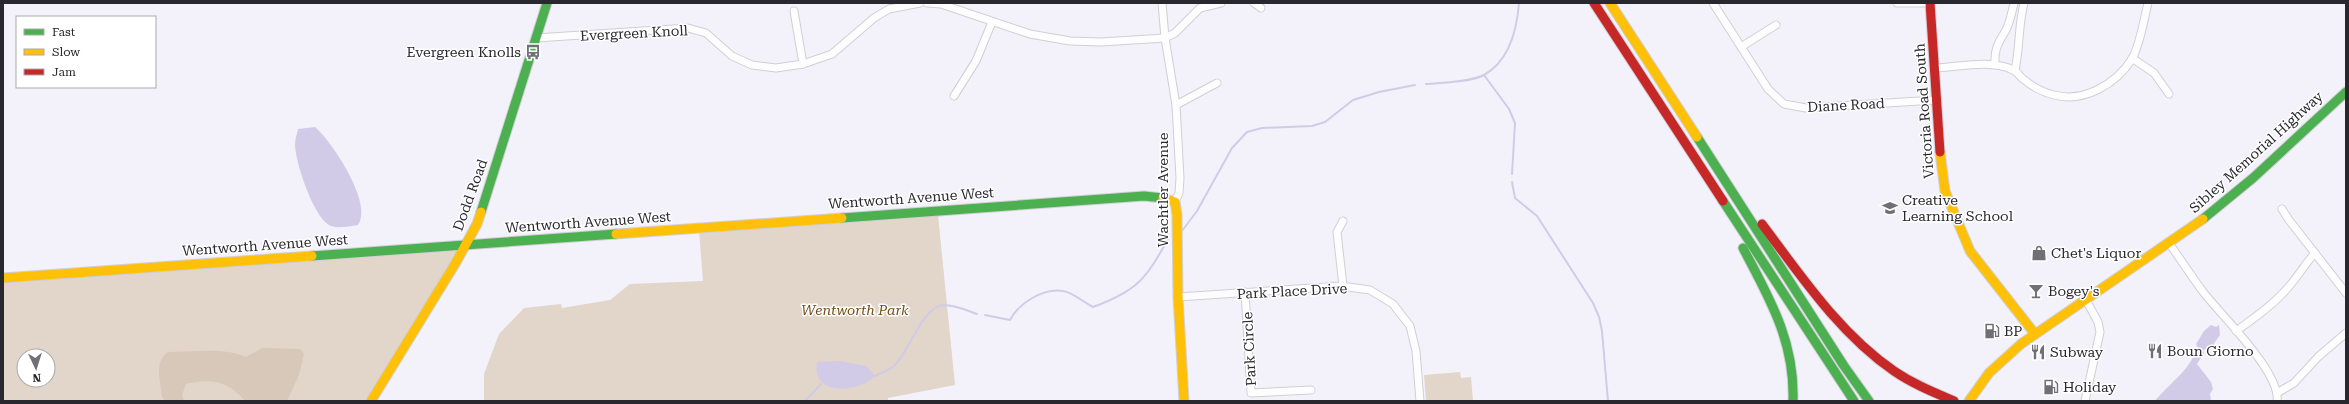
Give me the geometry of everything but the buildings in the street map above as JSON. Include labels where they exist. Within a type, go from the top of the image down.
[{"type":"main road","name":"Dodd Road","points":[[371,401],[466,244],[488,194],[547,3]]},
{"type":"main road","points":[[1594,3],[1700,168],[1854,401]]},
{"type":"main road","points":[[1610,3],[1840,359],[1869,401]]},
{"type":"main road","name":"Victoria Road South","points":[[1930,3],[1940,158],[1945,191],[1956,222],[1978,263],[2035,334]]},
{"type":"main road","name":"Sibley Memorial Highway","points":[[1969,401],[1989,373],[2021,344],[2192,228],[2235,194],[2346,92]]},
{"type":"main road","points":[[1704,149],[1834,318],[1850,336],[1884,365],[1938,396],[1954,401]]},
{"type":"main road","points":[[1700,168],[1782,325],[1792,364],[1793,401]]},
{"type":"main road","name":"Wentworth Avenue West","points":[[3,278],[1144,196],[1160,197],[1175,202]]},
{"type":"main road","name":"Wachtler Avenue","points":[[1175,202],[1177,215],[1178,297],[1184,401]]},
{"type":"street","name":"Evergreen Knoll","points":[[536,38],[688,28],[706,33],[732,56],[752,65],[776,68],[803,64],[832,54],[874,18],[889,9],[920,3]]},
{"type":"street","points":[[927,3],[941,4],[1030,34],[1070,41],[1101,42],[1165,38],[1175,33],[1200,8],[1221,3]]},
{"type":"street","name":"Wachtler Avenue","points":[[1162,3],[1165,38],[1176,106],[1180,178],[1179,194],[1175,202]]},
{"type":"street","points":[[1254,3],[1260,8]]},
{"type":"street","name":"Diane Road","points":[[1713,3],[1768,89],[1784,104],[1806,108],[1936,100]]},
{"type":"street","points":[[1897,3],[1930,3]]},
{"type":"street","points":[[1995,65],[1994,52],[1998,40],[2010,19],[2014,3]]},
{"type":"street","points":[[2015,70],[2019,48],[2019,24],[2024,3]]},
{"type":"street","points":[[1935,68],[1995,65],[2015,70],[2021,78],[2037,89],[2055,96],[2073,97],[2092,93],[2108,85],[2132,58],[2148,3]]},
{"type":"street","points":[[794,11],[803,64]]},
{"type":"street","points":[[954,96],[976,61],[992,22]]},
{"type":"street","points":[[1741,47],[1776,25]]},
{"type":"street","points":[[2132,58],[2154,73],[2168,94]]},
{"type":"street","points":[[1176,106],[1217,83]]},
{"type":"street","points":[[2282,209],[2288,220],[2346,293]]},
{"type":"street","points":[[1343,221],[1337,232],[1343,286]]},
{"type":"street","points":[[2169,243],[2204,293],[2254,352],[2275,384],[2277,397],[2294,384],[2318,357],[2346,333]]},
{"type":"street","points":[[2236,332],[2264,312],[2286,290],[2300,269],[2315,253]]},
{"type":"street","name":"Park Place Drive","points":[[1178,297],[1343,286],[1370,290],[1394,304],[1410,326],[1416,351],[1420,401]]},
{"type":"street","name":"Park Circle","points":[[1245,292],[1251,393],[1311,390]]},
{"type":"street","points":[[2084,401],[2100,332],[2098,322],[2086,300]]},
{"type":"green space","name":"Wentworth Park","points":[[938,215],[955,385],[888,398],[888,401],[484,401],[484,374],[499,334],[524,308],[561,304],[562,308],[610,300],[630,284],[703,281],[699,230]]},
{"type":"green space","points":[[460,248],[366,401],[3,401],[3,281]]},
{"type":"green space","points":[[1460,372],[1461,378],[1471,377],[1473,401],[1426,401],[1424,375]]},
{"type":"shaded area","points":[[315,127],[331,145],[349,174],[356,189],[360,203],[361,216],[358,225],[341,227],[331,226],[318,213],[312,202],[298,163],[295,144],[298,129]]},
{"type":"shaded area","points":[[2211,325],[2216,327],[2219,325],[2220,335],[2210,349],[2203,350],[2204,353],[2197,364],[2211,382],[2213,389],[2210,394],[2211,401],[2155,401],[2189,364],[2196,349],[2199,350],[2196,344],[2204,331]]},
{"type":"shaded area","points":[[262,348],[300,349],[304,354],[299,375],[287,401],[245,401],[239,394],[226,385],[212,381],[186,384],[182,395],[184,401],[165,401],[162,397],[159,367],[163,356],[168,352],[218,351],[246,357]]},
{"type":"shaded area","points":[[840,361],[866,366],[875,376],[858,386],[837,388],[828,386],[821,381],[817,373],[817,362]]},
{"type":"waterway","points":[[1426,84],[1456,82],[1472,79],[1484,75],[1493,69],[1506,53],[1514,34],[1519,3]]},
{"type":"waterway","points":[[1484,75],[1509,109],[1515,123],[1512,174]]},
{"type":"waterway","points":[[1182,231],[1197,211],[1232,148],[1247,132],[1262,128],[1312,126],[1325,122],[1353,100],[1379,92],[1415,85]]},
{"type":"waterway","points":[[1512,182],[1515,198],[1537,216],[1593,303],[1599,317],[1602,331],[1608,401]]},
{"type":"waterway","points":[[985,315],[1010,320],[1019,308],[1032,298],[1040,294],[1055,291],[1070,293],[1093,307],[1108,301],[1130,289],[1139,282],[1153,264],[1168,239]]},
{"type":"waterway","points":[[875,376],[894,366],[900,359],[923,321],[936,307],[944,305],[952,306],[977,314]]},
{"type":"waterway","points":[[805,401],[821,384]]},
{"type":"traffic: fast","points":[[481,212],[547,3]]},
{"type":"traffic: fast","points":[[2203,219],[2253,178],[2346,92]]},
{"type":"traffic: fast","points":[[1697,137],[1844,366],[1869,401]]},
{"type":"traffic: fast","points":[[842,218],[1144,196],[1163,198]]},
{"type":"traffic: fast","points":[[1723,201],[1854,401]]},
{"type":"traffic: fast","points":[[312,256],[616,234]]},
{"type":"traffic: fast","points":[[1743,248],[1771,303],[1785,340],[1793,380],[1793,401]]},
{"type":"traffic: slow","points":[[1610,3],[1697,137]]},
{"type":"traffic: slow","points":[[1940,152],[1945,191],[1970,251],[2035,334]]},
{"type":"traffic: slow","points":[[1163,198],[1175,202],[1177,215],[1178,297],[1184,401]]},
{"type":"traffic: slow","points":[[371,401],[455,264],[477,224],[481,212]]},
{"type":"traffic: slow","points":[[616,234],[842,218]]},
{"type":"traffic: slow","points":[[1969,401],[1989,373],[2021,344],[2203,219]]},
{"type":"traffic: slow","points":[[3,278],[312,256]]},
{"type":"traffic: jam","points":[[1594,3],[1723,201]]},
{"type":"traffic: jam","points":[[1930,3],[1940,152]]},
{"type":"traffic: jam","points":[[1762,224],[1822,303],[1856,340],[1874,356],[1901,376],[1923,388],[1954,401]]},
{"type":"place","name":"Evergreen Knolls","points":[[533,52]]},
{"type":"place","name":"Creative Learning School","points":[[1890,208]]},
{"type":"place","name":"Chet's Liquor","points":[[2039,253]]},
{"type":"place","name":"Bogey's","points":[[2036,291]]},
{"type":"place","name":"BP","points":[[1992,331]]},
{"type":"place","name":"Boun Giorno","points":[[2155,351]]},
{"type":"place","name":"Subway","points":[[2038,352]]},
{"type":"place","name":"Holiday","points":[[2051,387]]}]
